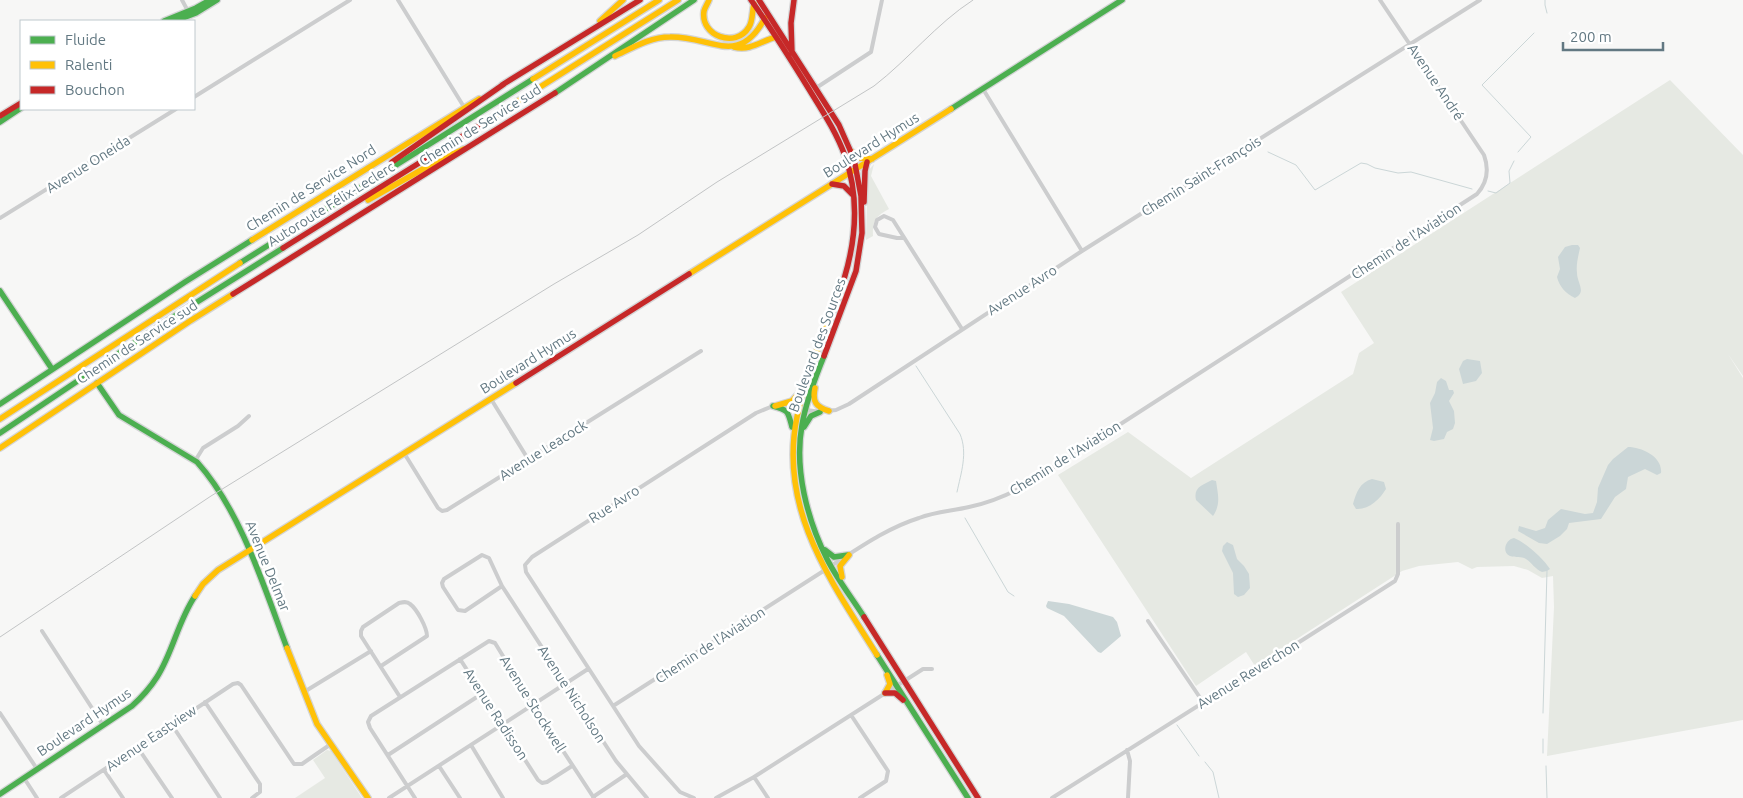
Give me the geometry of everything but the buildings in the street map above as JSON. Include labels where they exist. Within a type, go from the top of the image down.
[{"type":"main road","points":[[177,20],[210,0]]},
{"type":"main road","points":[[167,20],[189,13],[217,0]]},
{"type":"main road","points":[[591,29],[623,0]]},
{"type":"main road","name":"Chemin de Service Nord","points":[[0,404],[185,282],[464,107],[640,0]]},
{"type":"main road","name":"Autoroute Félix-Leclerc","points":[[0,420],[160,313],[659,0]]},
{"type":"main road","name":"Autoroute Félix-Leclerc","points":[[0,433],[170,319],[678,0]]},
{"type":"main road","name":"Chemin de Service sud","points":[[0,448],[188,322],[608,59],[626,44],[694,0]]},
{"type":"main road","points":[[709,0],[704,11],[707,27],[714,35],[727,39],[739,36],[747,30],[751,22],[754,1]]},
{"type":"main road","points":[[792,53],[791,23],[794,0]]},
{"type":"main road","name":"Boulevard Hymus","points":[[0,794],[136,703],[150,688],[192,600],[203,584],[214,573],[870,161],[1122,0]]},
{"type":"main road","name":"Boulevard des Sources","points":[[754,1],[837,120],[851,150],[856,169],[862,214],[862,239],[856,271],[821,362],[805,409],[801,431],[800,456],[804,493],[812,525],[821,547],[832,566],[978,798]]},
{"type":"main road","points":[[608,59],[648,42],[665,38],[679,38],[734,47],[744,44],[751,39],[766,16]]},
{"type":"main road","name":"Boulevard des Sources","points":[[766,16],[776,37],[834,132],[850,173],[854,196],[854,236],[848,270],[812,360],[798,408],[793,436],[793,470],[798,503],[807,533],[825,570],[968,798]]},
{"type":"main road","points":[[734,47],[741,50],[749,49],[776,37]]},
{"type":"main road","points":[[357,190],[411,148],[474,107],[504,84]]},
{"type":"main road","points":[[1,118],[20,104]]},
{"type":"main road","points":[[1,118],[20,108]]},
{"type":"main road","points":[[326,221],[396,186],[448,155],[464,150]]},
{"type":"main road","points":[[851,150],[860,158],[870,161],[862,214]]},
{"type":"main road","points":[[832,184],[846,186],[854,196]]},
{"type":"main road","points":[[0,291],[52,369]]},
{"type":"main road","points":[[821,362],[813,399],[818,407],[829,411]]},
{"type":"main road","name":"Avenue Delmar","points":[[97,384],[117,413],[195,461],[205,470],[240,526],[317,724],[368,798]]},
{"type":"main road","points":[[773,406],[792,401],[803,388]]},
{"type":"main road","points":[[773,406],[788,412],[791,417],[793,436]]},
{"type":"main road","points":[[801,431],[810,416],[820,412]]},
{"type":"main road","points":[[821,547],[834,557],[849,555]]},
{"type":"main road","points":[[846,588],[839,567],[841,562],[849,555]]},
{"type":"main road","points":[[883,663],[890,684],[885,693],[896,694],[910,705]]},
{"type":"street","points":[[182,0],[189,13]]},
{"type":"street","points":[[195,97],[350,0]]},
{"type":"street","points":[[398,0],[464,107]]},
{"type":"street","points":[[816,88],[871,52],[882,0]]},
{"type":"street","name":"Avenue André","points":[[1380,0],[1483,153],[1487,167]]},
{"type":"street","name":"Chemin Saint-François","points":[[1082,251],[1480,0]]},
{"type":"street","points":[[983,89],[1082,251]]},
{"type":"street","name":"Avenue Oneida","points":[[0,218],[174,110]]},
{"type":"street","name":"Chemin de l'Aviation","points":[[613,706],[876,537],[905,523],[932,514],[981,504],[1010,493],[1032,481],[1473,198],[1484,184],[1487,167]]},
{"type":"street","points":[[904,238],[879,234],[875,228],[877,220],[884,216],[892,219],[904,238],[962,330]]},
{"type":"street","name":"Avenue Avro","points":[[962,330],[1082,251]]},
{"type":"street","name":"Rue Avro","points":[[694,798],[680,792],[642,750],[526,572],[524,568],[526,562],[756,412],[773,406],[820,412],[849,404],[962,330]]},
{"type":"street","name":"Avenue Leacock","points":[[404,453],[438,508],[442,511],[454,506],[702,351]]},
{"type":"street","points":[[490,399],[528,459]]},
{"type":"street","points":[[195,461],[203,448],[238,426],[249,416]]},
{"type":"street","name":"Avenue Reverchon","points":[[1052,798],[1203,702],[1217,696],[1396,580],[1398,576],[1398,524]]},
{"type":"street","name":"Avenue Nicholson","points":[[502,586],[465,611],[461,611],[458,610],[443,587],[442,582],[482,555],[489,558],[502,586],[616,761],[647,798]]},
{"type":"street","points":[[381,666],[427,636],[427,630],[410,603],[405,601],[399,603],[360,631],[361,636],[400,697]]},
{"type":"street","points":[[1148,621],[1203,702]]},
{"type":"street","points":[[42,631],[104,725]]},
{"type":"street","name":"Avenue Stockwell","points":[[460,659],[489,642],[495,644],[593,798]]},
{"type":"street","points":[[304,692],[371,651]]},
{"type":"street","name":"Avenue Radisson","points":[[388,754],[370,728],[368,722],[371,716],[460,659],[538,780],[542,783],[547,782],[572,766]]},
{"type":"street","points":[[389,798],[588,669]]},
{"type":"street","points":[[716,798],[754,777],[923,669],[932,669]]},
{"type":"street","name":"Avenue Eastview","points":[[61,798],[233,684],[238,683],[242,685],[294,764],[302,764],[331,744]]},
{"type":"street","points":[[416,798],[388,754],[482,693]]},
{"type":"street","points":[[206,702],[260,784],[260,792],[252,798]]},
{"type":"street","points":[[0,713],[37,769]]},
{"type":"street","points":[[851,715],[888,771],[886,781],[860,798]]},
{"type":"street","points":[[172,725],[220,798]]},
{"type":"street","points":[[471,746],[503,798]]},
{"type":"street","points":[[138,748],[172,798]]},
{"type":"street","points":[[1127,750],[1130,763],[1128,798]]},
{"type":"street","points":[[439,766],[460,798]]},
{"type":"street","points":[[104,770],[123,798]]},
{"type":"street","points":[[593,798],[627,774]]},
{"type":"street","points":[[754,777],[768,798]]},
{"type":"street","points":[[24,778],[37,798]]},
{"type":"shaded area","points":[[1670,80],[1743,155],[1743,376],[1728,354],[1743,378],[1743,720],[1547,756],[1554,607],[1553,576],[1542,578],[1528,570],[1514,566],[1477,567],[1472,569],[1458,562],[1419,566],[1402,571],[1255,666],[1246,652],[1196,686],[1058,475],[1128,432],[1191,478],[1353,374],[1359,353],[1374,343],[1341,292]]},
{"type":"shaded area","points":[[874,164],[871,176],[889,209],[876,220],[873,226],[873,236],[866,240],[868,171]]},
{"type":"shaded area","points":[[1578,245],[1580,248],[1577,261],[1577,277],[1581,290],[1579,296],[1575,298],[1563,289],[1557,277],[1560,269],[1558,257],[1565,247]]},
{"type":"shaded area","points":[[1467,359],[1480,361],[1482,373],[1476,381],[1463,384],[1459,369],[1463,361]]},
{"type":"shaded area","points":[[1441,378],[1446,381],[1449,390],[1453,390],[1454,393],[1449,401],[1454,411],[1455,423],[1453,429],[1447,432],[1444,439],[1434,441],[1430,440],[1433,428],[1430,403],[1435,393],[1437,382]]},
{"type":"shaded area","points":[[1628,447],[1634,447],[1650,454],[1659,462],[1661,473],[1657,475],[1645,469],[1628,477],[1626,489],[1615,497],[1601,519],[1569,523],[1567,529],[1560,536],[1547,544],[1539,543],[1518,531],[1519,526],[1536,531],[1545,528],[1548,520],[1561,509],[1585,514],[1593,513],[1597,502],[1598,488],[1608,465]]},
{"type":"shaded area","points":[[1372,479],[1384,482],[1386,489],[1374,503],[1365,508],[1356,509],[1353,504],[1357,492],[1364,483]]},
{"type":"shaded area","points":[[1212,480],[1216,481],[1218,499],[1213,516],[1196,500],[1195,496],[1197,489]]},
{"type":"shaded area","points":[[1514,538],[1534,551],[1550,569],[1542,572],[1526,559],[1512,557],[1507,554],[1505,549],[1507,543]]},
{"type":"shaded area","points":[[1227,542],[1233,545],[1237,559],[1249,574],[1250,588],[1244,595],[1238,597],[1234,594],[1233,573],[1222,551],[1223,546]]},
{"type":"shaded area","points":[[1048,601],[1069,604],[1113,617],[1117,622],[1121,636],[1101,653],[1098,652],[1064,616],[1047,608]]},
{"type":"shaded area","points":[[327,750],[331,751],[362,798],[295,798],[325,778],[313,760]]},
{"type":"waterway","points":[[1545,0],[1547,13]]},
{"type":"waterway","points":[[1518,152],[1531,137],[1482,85],[1534,33]]},
{"type":"waterway","points":[[1268,152],[1296,165],[1315,190],[1361,163],[1398,173],[1411,172],[1472,189]]},
{"type":"waterway","points":[[1488,191],[1496,193],[1510,183],[1509,171],[1514,161]]},
{"type":"waterway","points":[[916,366],[960,434],[964,456],[957,492]]},
{"type":"waterway","points":[[965,518],[1008,592],[1014,596]]},
{"type":"waterway","points":[[1543,713],[1547,571]]},
{"type":"waterway","points":[[1177,725],[1199,756]]},
{"type":"waterway","points":[[1543,739],[1543,753]]},
{"type":"waterway","points":[[1205,762],[1213,772],[1219,798]]},
{"type":"waterway","points":[[1546,766],[1547,798]]},
{"type":"tram line","points":[[0,637],[211,496],[554,284],[638,235],[717,182],[874,86],[947,20],[973,0]]},
{"type":"traffic: fast","points":[[166,20],[210,0]]},
{"type":"traffic: fast","points":[[178,20],[196,13],[217,0]]},
{"type":"traffic: fast","points":[[555,93],[694,0]]},
{"type":"traffic: fast","points":[[951,109],[1122,0]]},
{"type":"traffic: fast","points":[[240,263],[533,79]]},
{"type":"traffic: fast","points":[[0,122],[20,109]]},
{"type":"traffic: fast","points":[[0,404],[252,240]]},
{"type":"traffic: fast","points":[[0,433],[170,319],[283,248]]},
{"type":"traffic: fast","points":[[0,291],[52,369]]},
{"type":"traffic: fast","points":[[824,356],[811,390],[802,425],[800,442],[801,476],[808,511],[820,544],[835,574],[864,617]]},
{"type":"traffic: fast","points":[[97,383],[119,415],[197,462],[213,482],[239,526],[250,550],[287,648]]},
{"type":"traffic: fast","points":[[773,406],[787,412],[792,427]]},
{"type":"traffic: fast","points":[[804,427],[811,416],[820,412]]},
{"type":"traffic: fast","points":[[825,550],[834,557],[848,555]]},
{"type":"traffic: fast","points":[[0,794],[132,706],[139,699],[152,685],[163,667],[184,616],[195,596]]},
{"type":"traffic: fast","points":[[877,655],[968,798]]},
{"type":"traffic: slow","points":[[600,21],[623,0]]},
{"type":"traffic: slow","points":[[533,79],[659,0]]},
{"type":"traffic: slow","points":[[488,120],[678,0]]},
{"type":"traffic: slow","points":[[709,0],[704,11],[704,20],[713,33],[720,37],[728,38],[743,34],[749,27],[754,4]]},
{"type":"traffic: slow","points":[[615,56],[641,44],[663,37],[685,38],[723,46],[734,46],[745,42],[755,33],[765,18]]},
{"type":"traffic: slow","points":[[734,47],[751,47],[776,37]]},
{"type":"traffic: slow","points":[[252,240],[479,99]]},
{"type":"traffic: slow","points":[[689,274],[951,109]]},
{"type":"traffic: slow","points":[[368,200],[439,160],[464,149]]},
{"type":"traffic: slow","points":[[852,152],[860,158],[872,159]]},
{"type":"traffic: slow","points":[[0,419],[240,263]]},
{"type":"traffic: slow","points":[[0,448],[233,294]]},
{"type":"traffic: slow","points":[[836,302],[800,402],[793,451],[795,483],[802,513],[826,571],[877,655]]},
{"type":"traffic: slow","points":[[195,596],[203,584],[218,570],[516,383]]},
{"type":"traffic: slow","points":[[815,388],[814,397],[816,403],[821,408],[829,411]]},
{"type":"traffic: slow","points":[[775,406],[792,401],[801,391]]},
{"type":"traffic: slow","points":[[842,577],[840,566],[849,555]]},
{"type":"traffic: slow","points":[[287,648],[317,724],[368,798]]},
{"type":"traffic: slow","points":[[885,693],[890,684],[887,675]]},
{"type":"traffic: jam","points":[[502,85],[640,0]]},
{"type":"traffic: jam","points":[[751,0],[828,120],[845,156],[853,193],[854,230],[847,267],[836,302]]},
{"type":"traffic: jam","points":[[759,0],[839,125],[854,159],[861,196],[862,233],[856,271],[824,356]]},
{"type":"traffic: jam","points":[[792,53],[791,23],[794,0]]},
{"type":"traffic: jam","points":[[392,162],[504,84]]},
{"type":"traffic: jam","points":[[233,294],[555,93]]},
{"type":"traffic: jam","points":[[0,116],[20,104]]},
{"type":"traffic: jam","points":[[283,248],[488,120]]},
{"type":"traffic: jam","points":[[864,202],[867,162]]},
{"type":"traffic: jam","points":[[832,184],[844,186],[853,195]]},
{"type":"traffic: jam","points":[[516,383],[689,274]]},
{"type":"traffic: jam","points":[[864,617],[978,798]]},
{"type":"traffic: jam","points":[[885,693],[895,693],[903,700]]}]
